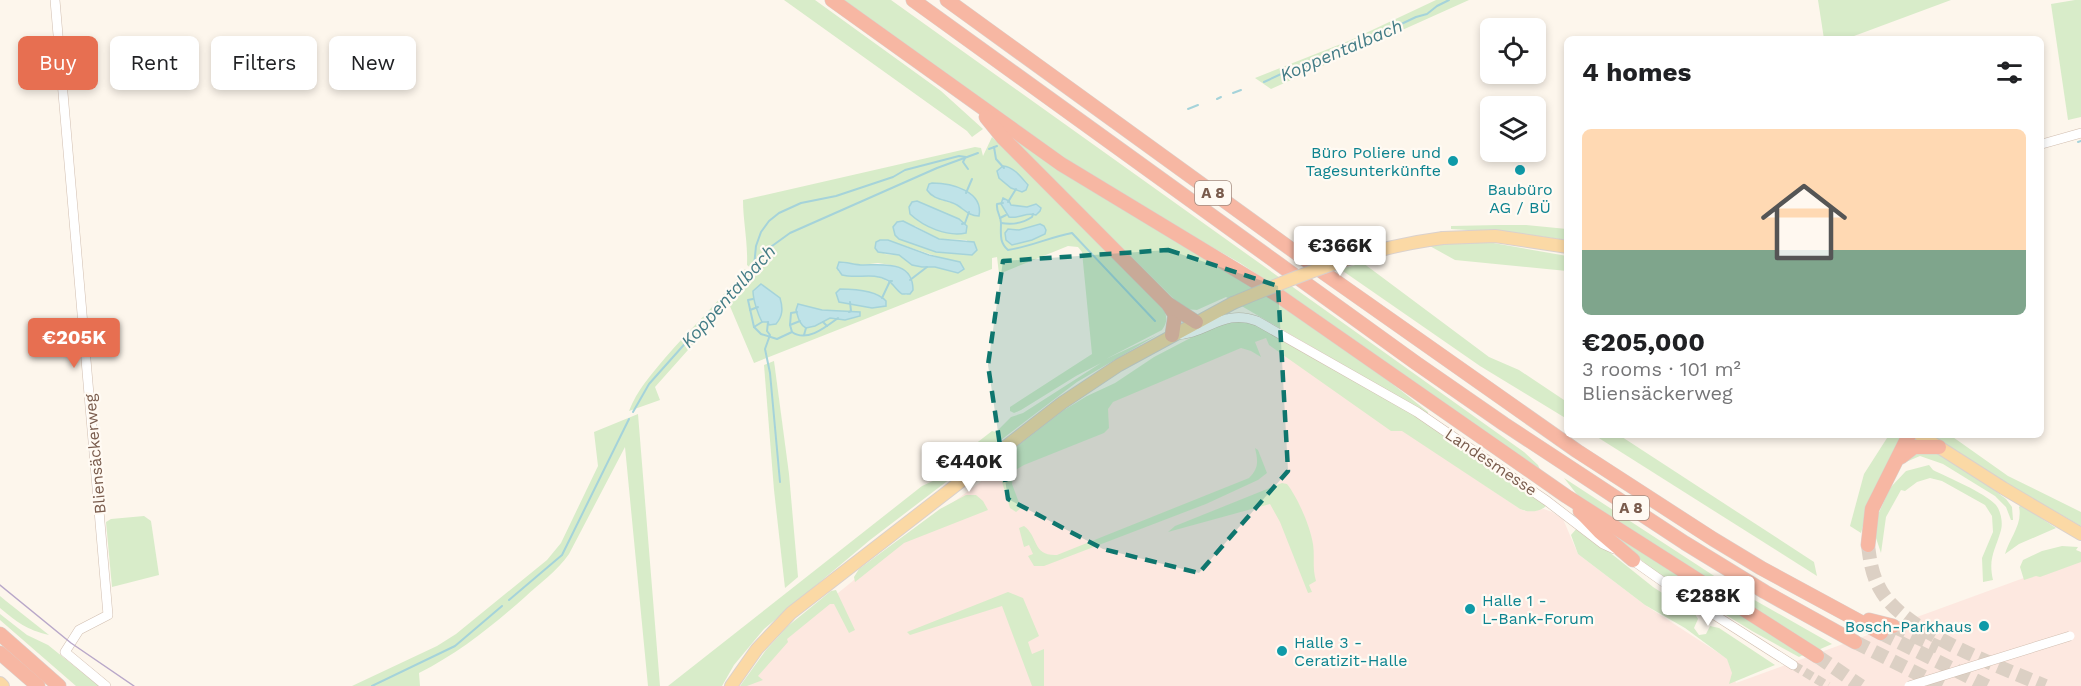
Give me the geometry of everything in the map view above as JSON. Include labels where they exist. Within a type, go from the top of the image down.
[{"type":"highway","points":[[832,0],[976,104],[1087,180],[1228,263],[1566,496],[1817,656]]},
{"type":"highway","name":"A 8","points":[[913,0],[1416,363],[1513,430],[1685,543],[1765,592],[1855,642]]},
{"type":"highway","name":"A 8","points":[[947,0],[1314,266],[1558,439],[1713,539],[1844,613],[1887,630]]},
{"type":"highway","points":[[976,104],[1003,138],[1168,304],[1175,315],[1172,335]]},
{"type":"highway","points":[[1168,304],[1178,308],[1196,322]]},
{"type":"highway","points":[[1868,545],[1872,509],[1908,438]]},
{"type":"highway","points":[[1897,461],[1914,447],[1939,447]]},
{"type":"highway","points":[[1566,496],[1600,532],[1633,560]]},
{"type":"highway","points":[[0,634],[59,686]]},
{"type":"highway","points":[[0,653],[38,686]]},
{"type":"main road","points":[[731,686],[745,665],[774,631],[808,599],[1062,403],[1119,365],[1196,322],[1233,303],[1312,270],[1358,255],[1412,242],[1495,236],[1564,246]]},
{"type":"main road","points":[[1925,438],[2081,534]]},
{"type":"street","name":"Bliensäckerweg","points":[[55,0],[108,615],[80,630],[65,652],[106,686]]},
{"type":"street","points":[[2044,143],[2081,133]]},
{"type":"street","name":"Landesmesse","points":[[1172,335],[1187,335],[1224,318],[1247,317],[1257,321],[1417,412],[1547,501],[1604,544],[1633,560],[1669,586],[1792,665]]},
{"type":"street","points":[[1908,686],[2070,636]]},
{"type":"highlighted area","points":[[1168,250],[1278,286],[1288,471],[1199,573],[1103,549],[1008,499],[988,365],[1003,261]]},
{"type":"shaded area","points":[[1251,328],[1520,509],[1525,511],[1544,509],[1563,519],[1578,554],[1645,605],[1728,659],[1736,683],[2081,557],[2081,686],[742,686],[777,643],[904,539],[1011,459],[1101,397]]},
{"type":"green space","points":[[784,0],[815,0],[941,91],[983,129],[972,137],[967,131]]},
{"type":"green space","points":[[840,0],[891,0],[1524,452],[1538,465],[1542,474],[1240,263],[1125,198],[1033,138]]},
{"type":"green space","points":[[1436,0],[1469,0],[1271,89],[1255,78],[1351,40]]},
{"type":"green space","points":[[1818,0],[1951,0],[1854,36],[1824,36]]},
{"type":"green space","points":[[2081,0],[2081,117],[2068,120],[2051,4]]},
{"type":"green space","points":[[992,137],[1157,298],[1166,314],[1165,326],[1162,330],[1106,359],[1157,335],[1077,382],[870,540],[764,629],[734,665],[722,686],[668,686],[922,486],[935,480],[934,476],[992,431],[996,432],[1011,417],[1023,413],[1101,363],[1021,410],[1014,413],[1010,411],[1010,407],[1092,354],[1082,252],[1078,247],[1068,246],[999,274],[997,257],[992,258],[992,269],[754,363],[729,304],[655,387],[660,400],[629,411],[640,389],[665,358],[745,269],[753,270],[747,265],[743,200],[975,147],[981,148],[983,156]],"holes":[[[948,184],[966,192],[970,214],[955,204],[942,200]],[[924,204],[965,223],[955,234],[931,227],[910,214]],[[915,226],[939,239],[967,240],[972,255],[936,252],[899,239]],[[896,243],[945,259],[958,273],[935,267],[912,265],[899,255],[884,254]],[[839,262],[897,266],[913,290],[906,295],[889,282],[875,276],[841,274],[838,271]],[[798,304],[822,310],[859,312],[846,320],[830,318],[815,326]]]},
{"type":"green space","points":[[1013,138],[1173,235],[1277,302],[1379,374],[1428,414],[1226,297],[1197,310],[1184,309]]},
{"type":"green space","points":[[1526,225],[1564,229],[1564,240],[1516,233],[1451,229],[1451,226]]},
{"type":"green space","points":[[1482,241],[1564,255],[1564,271],[1455,260],[1428,245]]},
{"type":"green space","points":[[1363,263],[1489,357],[1519,370],[1564,400],[1564,417],[1480,366],[1340,269]]},
{"type":"green space","points":[[1249,320],[1417,416],[1547,505],[1535,511],[1520,509],[1402,431],[1391,431],[1269,345],[1266,338],[1255,342],[1261,357],[1241,348],[1113,402],[1108,409],[1109,428],[1104,433],[1014,471],[1012,484],[1021,508],[1016,512],[1010,508],[998,469],[1002,458],[1064,410],[1115,383],[1154,357],[1221,322]]},
{"type":"green space","points":[[774,361],[789,474],[798,577],[785,588],[764,365]]},
{"type":"green space","points":[[638,414],[660,686],[648,686],[625,447],[569,554],[525,597],[475,638],[448,657],[419,673],[420,686],[352,686],[437,646],[456,634],[547,560],[561,543],[598,466],[594,432]]},
{"type":"green space","points":[[1599,438],[1624,438],[1814,562],[1817,576]]},
{"type":"green space","points":[[1887,438],[1905,438],[1905,442],[1873,491],[1861,533],[1850,526],[1864,474]]},
{"type":"green space","points":[[1935,438],[1954,438],[2008,476],[2081,512],[2081,526],[2001,480]]},
{"type":"green space","points":[[1255,448],[1258,450],[1267,473],[1258,480],[1206,504],[1044,566],[1034,566],[1028,556],[1033,554],[1029,545],[1024,547],[1019,528],[1024,526],[1029,530],[1043,552],[1057,555],[1249,478],[1257,464]]},
{"type":"green space","points":[[1912,453],[1938,453],[1979,479],[2006,499],[2012,507],[2013,520],[2006,507],[1995,496],[1943,464],[1920,456],[1906,462]]},
{"type":"green space","points":[[1929,465],[1933,470],[1983,495],[1997,507],[2002,524],[1992,560],[1993,580],[1983,582],[1982,558],[1993,532],[1992,516],[1985,505],[1942,481],[1930,478],[1917,482],[1905,491],[1901,490],[1886,517],[1881,553],[1876,538],[1876,519],[1890,488],[1906,471]]},
{"type":"green space","points":[[1564,478],[1728,585],[1832,644],[1818,650],[1579,497]]},
{"type":"green space","points":[[1282,483],[1287,484],[1295,497],[1311,537],[1316,581],[1309,585],[1312,592],[1308,593],[1280,522],[1270,504],[1168,532],[1175,526]]},
{"type":"green space","points":[[966,495],[976,495],[988,510],[904,543],[855,582],[854,577],[859,569],[940,509]]},
{"type":"green space","points":[[2021,505],[2056,528],[2019,544],[2005,554],[2019,519]]},
{"type":"green space","points":[[144,516],[151,521],[159,575],[112,587],[106,522],[111,519]]},
{"type":"green space","points":[[1599,524],[1803,655],[1799,657],[1752,631],[1653,570]]},
{"type":"green space","points":[[1578,527],[1653,587],[1695,614],[1698,619],[1694,628],[1699,635],[1706,634],[1710,626],[1719,628],[1775,665],[1729,684],[1732,673],[1727,659],[1685,628],[1645,605],[1578,554],[1571,535]]},
{"type":"green space","points":[[2062,546],[2078,547],[2076,550],[2081,552],[2081,562],[2040,577],[2024,580],[2020,567],[2023,560],[2042,551]]},
{"type":"green space","points":[[836,590],[855,630],[849,633],[834,604],[830,604],[787,639],[788,642],[758,676],[763,680],[740,686],[766,650],[788,626],[831,591]]},
{"type":"green space","points":[[1008,592],[1023,598],[1039,636],[1028,642],[1032,654],[1044,649],[1044,686],[1032,686],[1002,606],[910,635],[907,632]]},
{"type":"green space","points":[[0,596],[49,635],[28,628],[6,613],[0,608]]},
{"type":"green space","points":[[0,614],[27,635],[48,645],[99,686],[76,686],[0,620]]},
{"type":"water","points":[[1003,166],[1011,168],[1020,176],[1028,185],[1026,190],[1022,192],[1011,188],[999,178],[997,171]]},
{"type":"water","points":[[929,184],[965,190],[976,200],[979,216],[970,214],[953,203],[930,194],[927,190]]},
{"type":"water","points":[[1003,198],[1011,205],[1027,207],[1036,204],[1041,208],[1036,215],[1009,217],[1001,204]]},
{"type":"water","points":[[917,201],[959,219],[967,226],[966,233],[951,234],[922,223],[910,214],[909,207],[912,202]]},
{"type":"water","points":[[903,221],[939,239],[974,242],[977,250],[972,255],[936,252],[899,239],[893,227],[897,222]]},
{"type":"water","points":[[1040,224],[1046,230],[1045,234],[1012,245],[1006,240],[1005,233],[1008,229],[1019,230]]},
{"type":"water","points":[[888,240],[929,255],[960,262],[964,269],[958,273],[935,267],[912,265],[899,255],[878,252],[875,248],[876,242]]},
{"type":"water","points":[[839,262],[896,266],[908,273],[912,280],[913,290],[910,294],[902,294],[889,281],[882,278],[842,275],[837,268]]},
{"type":"water","points":[[761,284],[780,298],[782,312],[776,324],[769,325],[768,322],[762,322],[757,311],[753,291]]},
{"type":"water","points":[[840,289],[877,294],[886,301],[886,306],[872,308],[839,302],[836,293]]},
{"type":"water","points":[[798,304],[822,310],[860,312],[860,316],[845,320],[830,318],[806,328],[798,318],[796,310]]},
{"type":"waterway","name":"Koppentalbach","points":[[1264,82],[1292,69],[1302,68],[1348,49],[1359,40],[1376,36],[1427,14],[1449,0]]},
{"type":"waterway","name":"Koppentalbach","points":[[1233,93],[1241,90]]},
{"type":"waterway","name":"Koppentalbach","points":[[1217,99],[1221,97]]},
{"type":"waterway","name":"Koppentalbach","points":[[1188,109],[1198,105]]},
{"type":"waterway","name":"Koppentalbach","points":[[989,149],[997,146]]},
{"type":"waterway","points":[[994,147],[996,159],[1004,168]]},
{"type":"waterway","name":"Koppentalbach","points":[[633,412],[649,384],[772,246],[790,233],[937,168],[978,153]]},
{"type":"waterway","points":[[754,266],[756,246],[761,232],[779,213],[801,203],[836,196],[893,177],[905,170],[959,156],[966,157]]},
{"type":"waterway","points":[[965,158],[963,162],[968,169]]},
{"type":"waterway","points":[[966,193],[972,179]]},
{"type":"waterway","points":[[1008,202],[1016,189]]},
{"type":"waterway","points":[[1003,203],[997,204],[997,207],[1001,221],[1002,241],[1008,250],[1072,233],[1155,321]]},
{"type":"waterway","points":[[962,224],[965,223],[969,212]]},
{"type":"waterway","points":[[1001,223],[1021,222],[1032,217],[1033,214]]},
{"type":"waterway","points":[[1000,218],[1006,215]]},
{"type":"waterway","points":[[910,280],[927,267]]},
{"type":"waterway","points":[[882,298],[892,281]]},
{"type":"waterway","points":[[753,299],[748,300],[754,327],[761,334],[777,339],[792,332],[798,335],[810,335],[838,318]]},
{"type":"waterway","points":[[849,312],[851,311],[850,302]]},
{"type":"waterway","points":[[750,310],[758,307]]},
{"type":"waterway","points":[[790,325],[791,313],[797,312]]},
{"type":"waterway","points":[[792,332],[790,325],[800,321]]},
{"type":"waterway","points":[[754,327],[762,322]]},
{"type":"waterway","points":[[768,322],[767,331],[770,335],[765,349],[770,373],[780,482]]},
{"type":"waterway","points":[[823,322],[827,326]]},
{"type":"waterway","points":[[804,335],[806,328]]},
{"type":"waterway","name":"Koppentalbach","points":[[509,600],[562,555],[629,419]]},
{"type":"waterway","name":"Koppentalbach","points":[[372,686],[455,646],[502,606]]},
{"type":"tunnel","points":[[1868,545],[1873,573],[1880,589],[1892,605],[1909,619],[1954,646],[2045,686]]},
{"type":"tunnel","points":[[1893,626],[1938,647]]},
{"type":"tunnel","points":[[1881,633],[1987,686]]},
{"type":"tunnel","points":[[1855,642],[1942,686]]},
{"type":"tunnel","points":[[1817,656],[1861,686]]},
{"type":"tunnel","points":[[1793,665],[1828,686]]},
{"type":"tram line","points":[[0,585],[71,643],[134,686]]},
{"type":"place","name":"Büro Poliere und Tagesunterkünfte","points":[[1453,161]]},
{"type":"place","name":"Baubüro AG / BÜ","points":[[1520,170]]},
{"type":"place","name":"Halle 1 - L-Bank-Forum","points":[[1470,609]]},
{"type":"place","name":"Bosch-Parkhaus","points":[[1984,626]]},
{"type":"place","name":"Halle 3 - Ceratizit-Halle","points":[[1282,651]]}]
